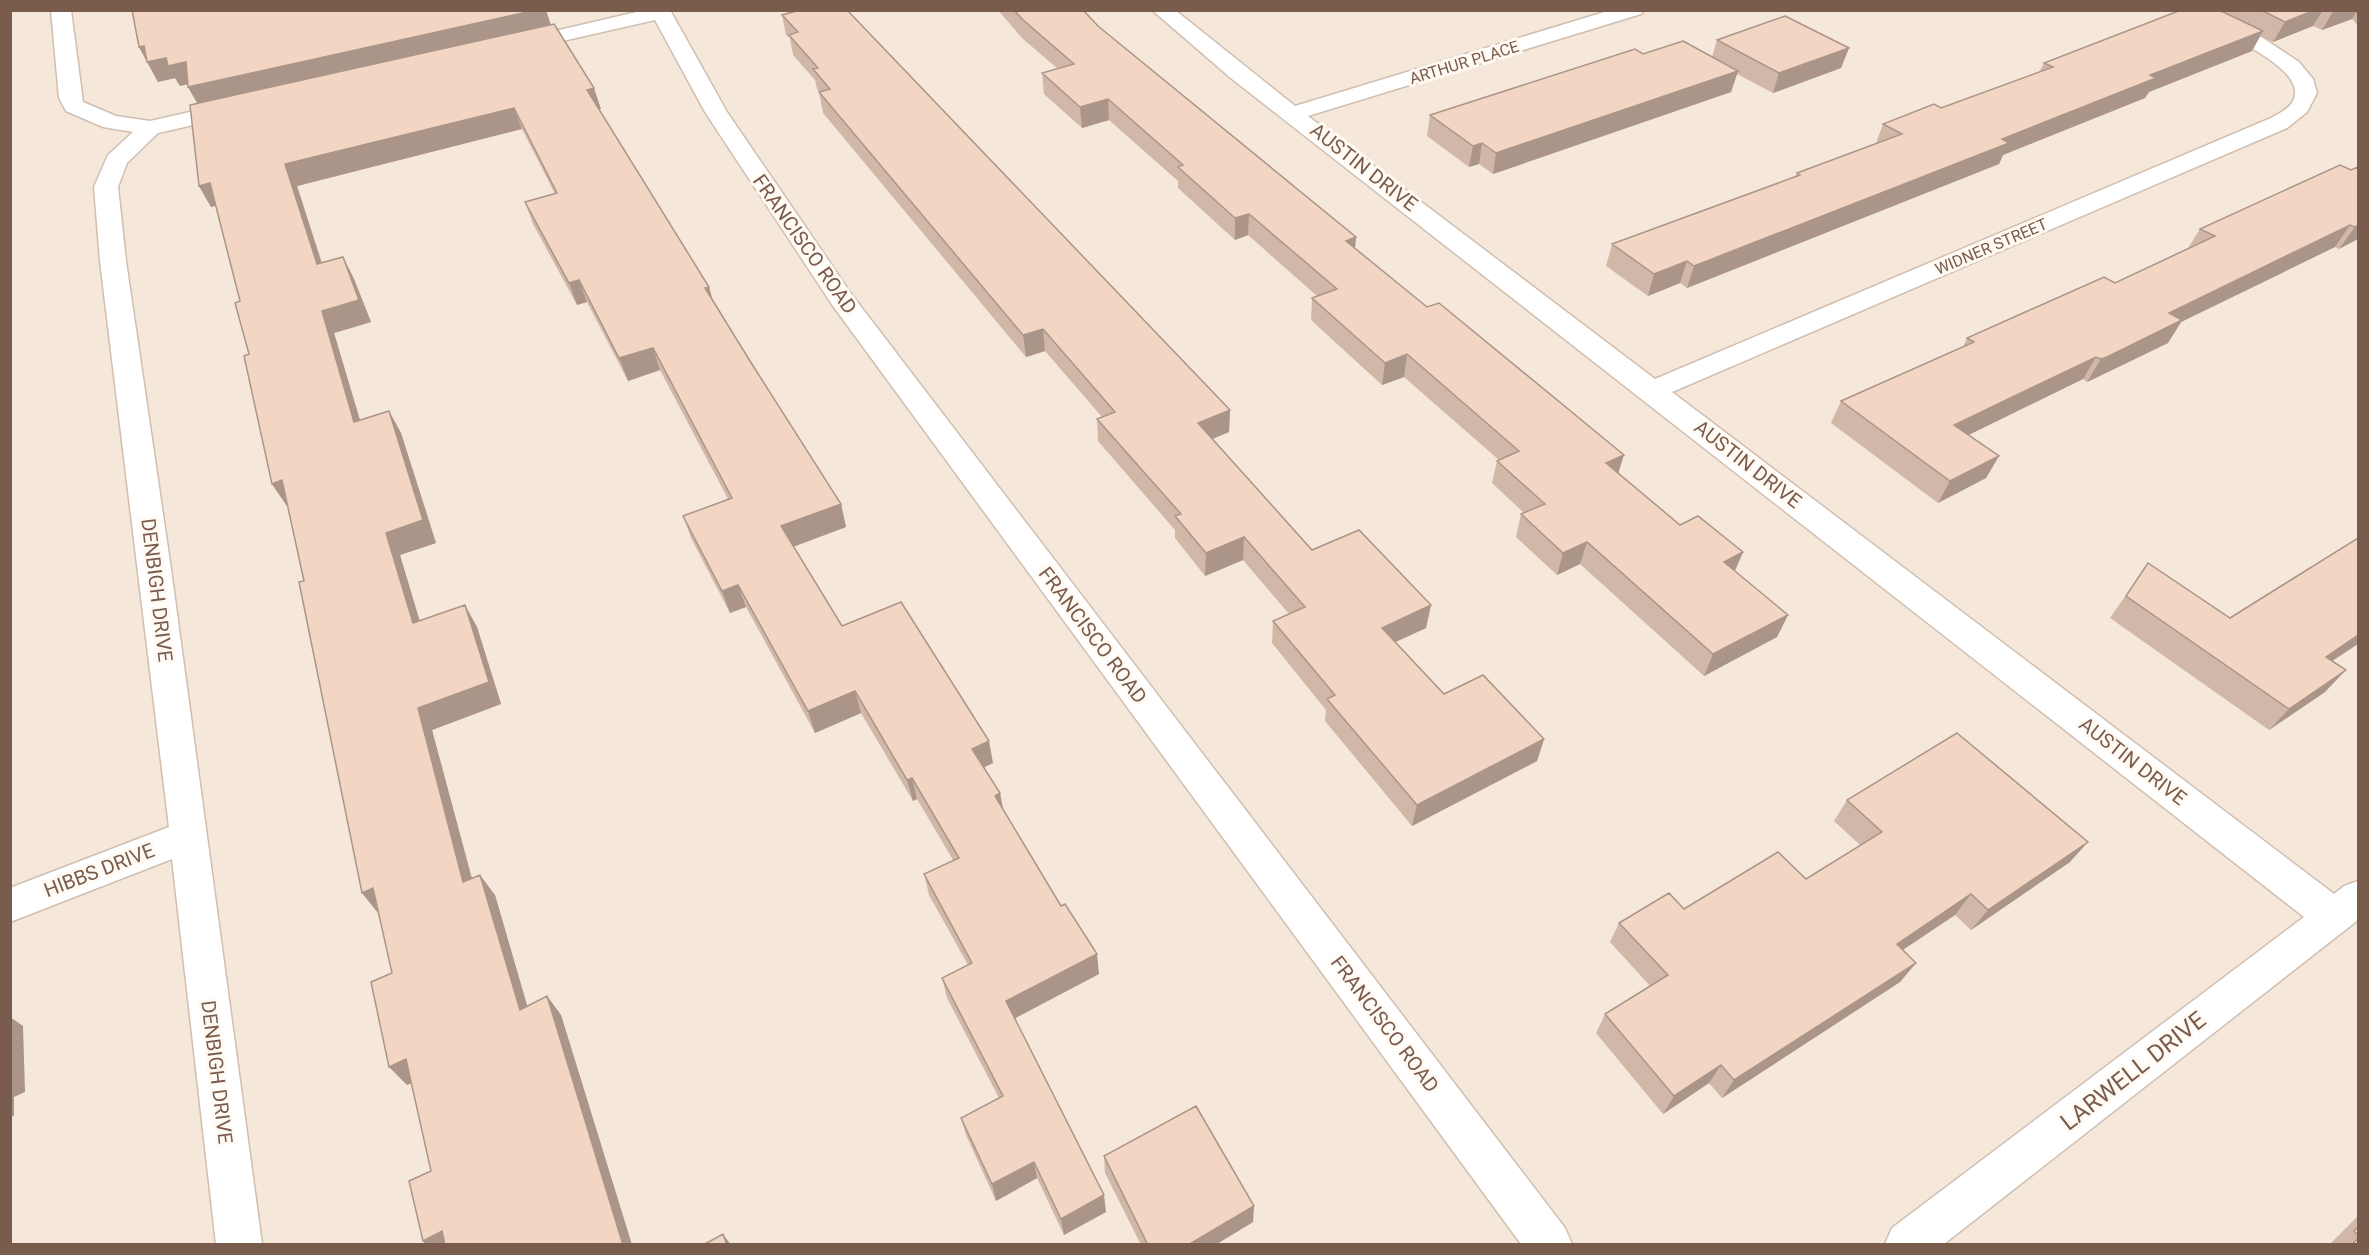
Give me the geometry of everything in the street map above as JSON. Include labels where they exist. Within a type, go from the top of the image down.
[{"type":"street","points":[[62,10],[70,98],[74,106],[111,122],[150,128],[255,104]]},
{"type":"street","name":"AUSTIN DRIVE","points":[[1162,10],[1240,74],[1294,113],[1653,390],[2346,908]]},
{"type":"street","name":"ARTHUR PLACE","points":[[1294,113],[1634,10]]},
{"type":"street","name":"WIDNER STREET","points":[[1653,390],[2278,123],[2302,104],[2306,93],[2302,80],[2292,68],[2258,43],[2184,10]]},
{"type":"street","points":[[498,50],[660,12]]},
{"type":"street","name":"FRANCISCO ROAD","points":[[660,12],[716,112],[842,300],[1549,1245]]},
{"type":"street","name":"DENBIGH DRIVE","points":[[150,128],[116,160],[106,187],[113,261],[239,1245]]},
{"type":"street","name":"HIBBS DRIVE","points":[[10,905],[188,836]]},
{"type":"street","name":"LARWELL DRIVE","points":[[1908,1245],[2346,908]]},
{"type":"shaded area","points":[[11,11],[2358,11],[2358,1244],[11,1244]]},
{"type":"building","points":[[132,10],[536,10],[188,87],[186,62],[168,66],[166,58],[147,62],[144,46],[139,47]]},
{"type":"building","points":[[800,10],[847,10],[1230,410],[1198,423],[1312,550],[1359,530],[1431,605],[1382,628],[1444,694],[1483,675],[1544,739],[1417,805],[1327,699],[1335,695],[1273,621],[1305,607],[1244,537],[1206,553],[1175,516],[1181,514],[1097,419],[1115,412],[1043,329],[1023,335],[819,92],[830,89],[813,69],[818,68],[789,35],[798,32],[782,15]]},
{"type":"building","points":[[1014,10],[1083,10],[1098,26],[1356,237],[1346,241],[1427,307],[1439,303],[1624,455],[1606,463],[1680,525],[1698,516],[1743,552],[1724,562],[1788,615],[1713,654],[1587,542],[1563,553],[1521,514],[1545,504],[1497,461],[1519,451],[1407,354],[1385,363],[1312,298],[1337,289],[1249,214],[1235,218],[1178,167],[1183,165],[1108,99],[1080,107],[1042,73],[1074,64]]},
{"type":"building","points":[[2181,10],[2219,10],[2263,31],[2150,75],[2156,78],[2002,139],[2009,143],[1694,266],[1687,261],[1654,274],[1612,244],[1800,175],[1797,173],[1902,134],[1883,124],[1934,104],[1941,108],[2053,67],[2044,63]]},
{"type":"building","points":[[2261,10],[2315,10],[2285,22]]},
{"type":"building","points":[[1785,16],[1849,48],[1779,73],[1717,40]]},
{"type":"building","points":[[554,24],[594,88],[587,90],[709,287],[705,288],[841,504],[781,526],[842,626],[901,602],[989,741],[972,749],[1000,793],[995,796],[1061,906],[1065,904],[1097,954],[1006,1001],[1104,1195],[1061,1219],[1034,1162],[992,1184],[961,1118],[1003,1096],[942,978],[972,963],[924,874],[959,858],[912,778],[907,780],[855,691],[808,711],[738,585],[722,591],[683,516],[732,498],[653,348],[619,358],[579,280],[569,283],[525,202],[557,193],[514,108],[285,164],[317,264],[343,257],[359,300],[322,311],[354,422],[389,411],[423,520],[386,533],[413,623],[465,605],[489,682],[418,708],[463,882],[480,875],[520,1010],[547,996],[623,1245],[445,1245],[442,1231],[423,1241],[409,1181],[431,1171],[406,1059],[389,1067],[371,982],[392,973],[373,888],[362,893],[299,582],[304,581],[282,480],[272,484],[244,356],[249,354],[235,303],[240,301],[210,183],[199,186],[190,105]]},
{"type":"building","points":[[1683,41],[1738,71],[1496,153],[1482,143],[1473,146],[1430,115],[1635,49],[1643,54]]},
{"type":"building","points":[[2340,165],[2351,170],[2358,167],[2358,225],[2355,227],[2350,225],[2169,313],[2182,320],[2107,357],[2101,359],[2096,357],[1954,425],[1999,456],[1950,481],[1841,401],[1974,342],[1967,338],[2104,277],[2115,283],[2215,236],[2200,229]]},
{"type":"building","points":[[2358,538],[2358,635],[2326,657],[2346,670],[2289,709],[2126,596],[2148,563],[2230,618]]},
{"type":"building","points":[[1957,733],[2088,842],[1988,910],[1971,894],[1897,944],[1916,963],[1734,1080],[1721,1065],[1674,1096],[1605,1014],[1668,975],[1619,923],[1669,893],[1684,909],[1778,852],[1806,879],[1882,832],[1847,800]]},
{"type":"building","points":[[1196,1106],[1254,1206],[1188,1245],[1148,1245],[1104,1156]]},
{"type":"building","points":[[723,1234],[727,1245],[703,1245]]}]
